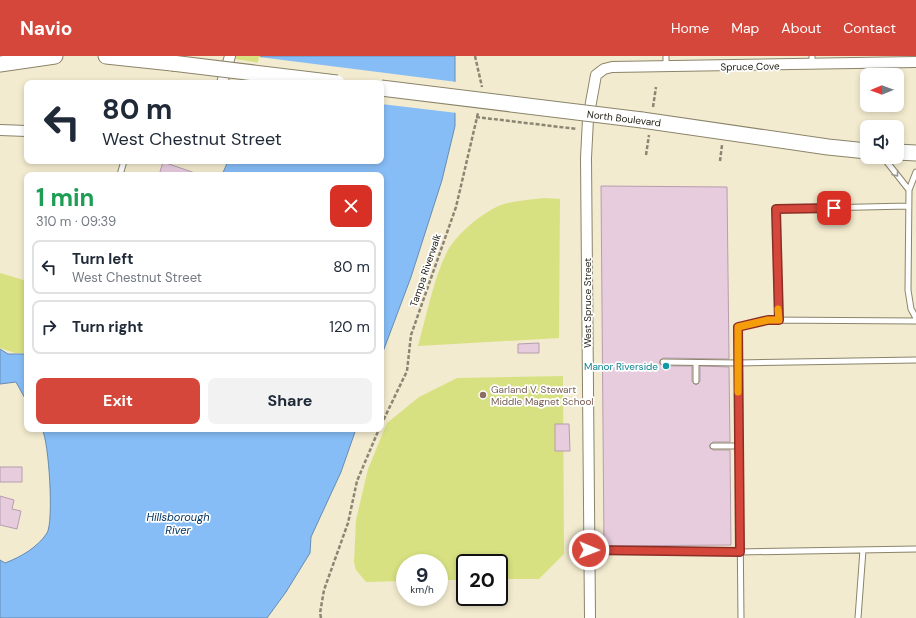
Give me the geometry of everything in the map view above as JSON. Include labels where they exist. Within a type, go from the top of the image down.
[{"type":"street","points":[[0,64],[55,56]]},
{"type":"street","points":[[106,56],[312,80]]},
{"type":"street","points":[[223,80],[230,56]]},
{"type":"street","name":"Spruce Cove","points":[[593,85],[596,75],[604,69],[666,61],[812,60],[916,62]]},
{"type":"street","name":"West Spruce Street","points":[[590,618],[586,158],[588,119],[593,85]]},
{"type":"street","name":"North Boulevard","points":[[384,88],[642,120],[860,150]]},
{"type":"street","points":[[0,130],[24,131]]},
{"type":"street","points":[[904,152],[916,153]]},
{"type":"lane","points":[[888,164],[908,190]]},
{"type":"lane","points":[[741,618],[738,327],[768,320],[916,319],[908,290],[908,190],[916,172]]},
{"type":"lane","points":[[779,320],[776,209],[908,206]]},
{"type":"lane","points":[[662,362],[738,363],[916,360]]},
{"type":"lane","points":[[696,363],[696,381]]},
{"type":"lane","points":[[713,446],[739,446]]},
{"type":"lane","points":[[589,550],[740,552],[916,549]]},
{"type":"lane","points":[[858,618],[863,550]]},
{"type":"path","points":[[653,107],[656,87]]},
{"type":"path","name":"Tampa Riverwalk","points":[[384,419],[408,372],[411,336],[456,208],[476,117],[578,129]]},
{"type":"path","points":[[646,155],[649,135]]},
{"type":"path","points":[[720,162],[722,145]]},
{"type":"path","points":[[321,618],[320,613],[324,590],[348,522],[358,481],[370,447],[378,432]]},
{"type":"green space","points":[[236,56],[261,56],[260,63],[235,59]]},
{"type":"green space","points":[[544,198],[560,199],[559,338],[418,346],[438,273],[451,245],[464,230],[480,217],[496,207],[514,202]]},
{"type":"green space","points":[[0,273],[24,280],[24,353],[15,353],[0,348]]},
{"type":"green space","points":[[563,376],[564,554],[539,579],[508,579],[508,554],[456,554],[456,580],[448,580],[448,554],[396,554],[396,581],[366,582],[356,570],[354,562],[356,520],[368,469],[387,423],[419,397],[457,378]]},
{"type":"water","points":[[261,56],[455,56],[455,126],[442,180],[411,277],[384,349],[384,172],[223,172],[227,164],[384,164],[384,80],[362,80],[260,64]]},
{"type":"water","points":[[0,349],[8,354],[24,354],[24,397],[16,382],[0,384]]},
{"type":"water","name":"Hillsborough River","points":[[43,432],[355,432],[341,472],[311,537],[310,553],[286,592],[267,618],[0,618],[0,560],[5,563],[29,551],[39,543],[47,533],[49,526],[50,481]]},
{"type":"pier","points":[[259,57],[457,82],[457,113],[384,104],[384,80],[254,80]]},
{"type":"building","points":[[162,164],[169,164],[192,172],[160,172]]},
{"type":"building","name":"Manor Riverside","points":[[601,186],[727,187],[729,359],[663,358],[659,362],[663,366],[692,366],[692,381],[696,385],[700,381],[700,366],[729,367],[730,442],[713,442],[709,446],[713,450],[730,450],[731,545],[604,546]]},
{"type":"building","points":[[539,343],[539,353],[518,353],[518,344]]},
{"type":"building","points":[[555,424],[569,424],[570,451],[555,451]]},
{"type":"building","points":[[0,467],[22,467],[22,482],[0,482]]},
{"type":"building","points":[[0,496],[14,500],[12,509],[21,511],[17,529],[0,525]]},
{"type":"slow traffic","points":[[738,392],[738,327],[768,320],[779,320],[778,309]]},
{"type":"place","name":"Manor Riverside","points":[[666,366]]},
{"type":"place","name":"Garland V. Stewart Middle Magnet School","points":[[483,395]]},
{"type":"route","points":[[589,550],[740,552],[738,327],[768,320],[779,320],[776,209],[834,208]]}]
